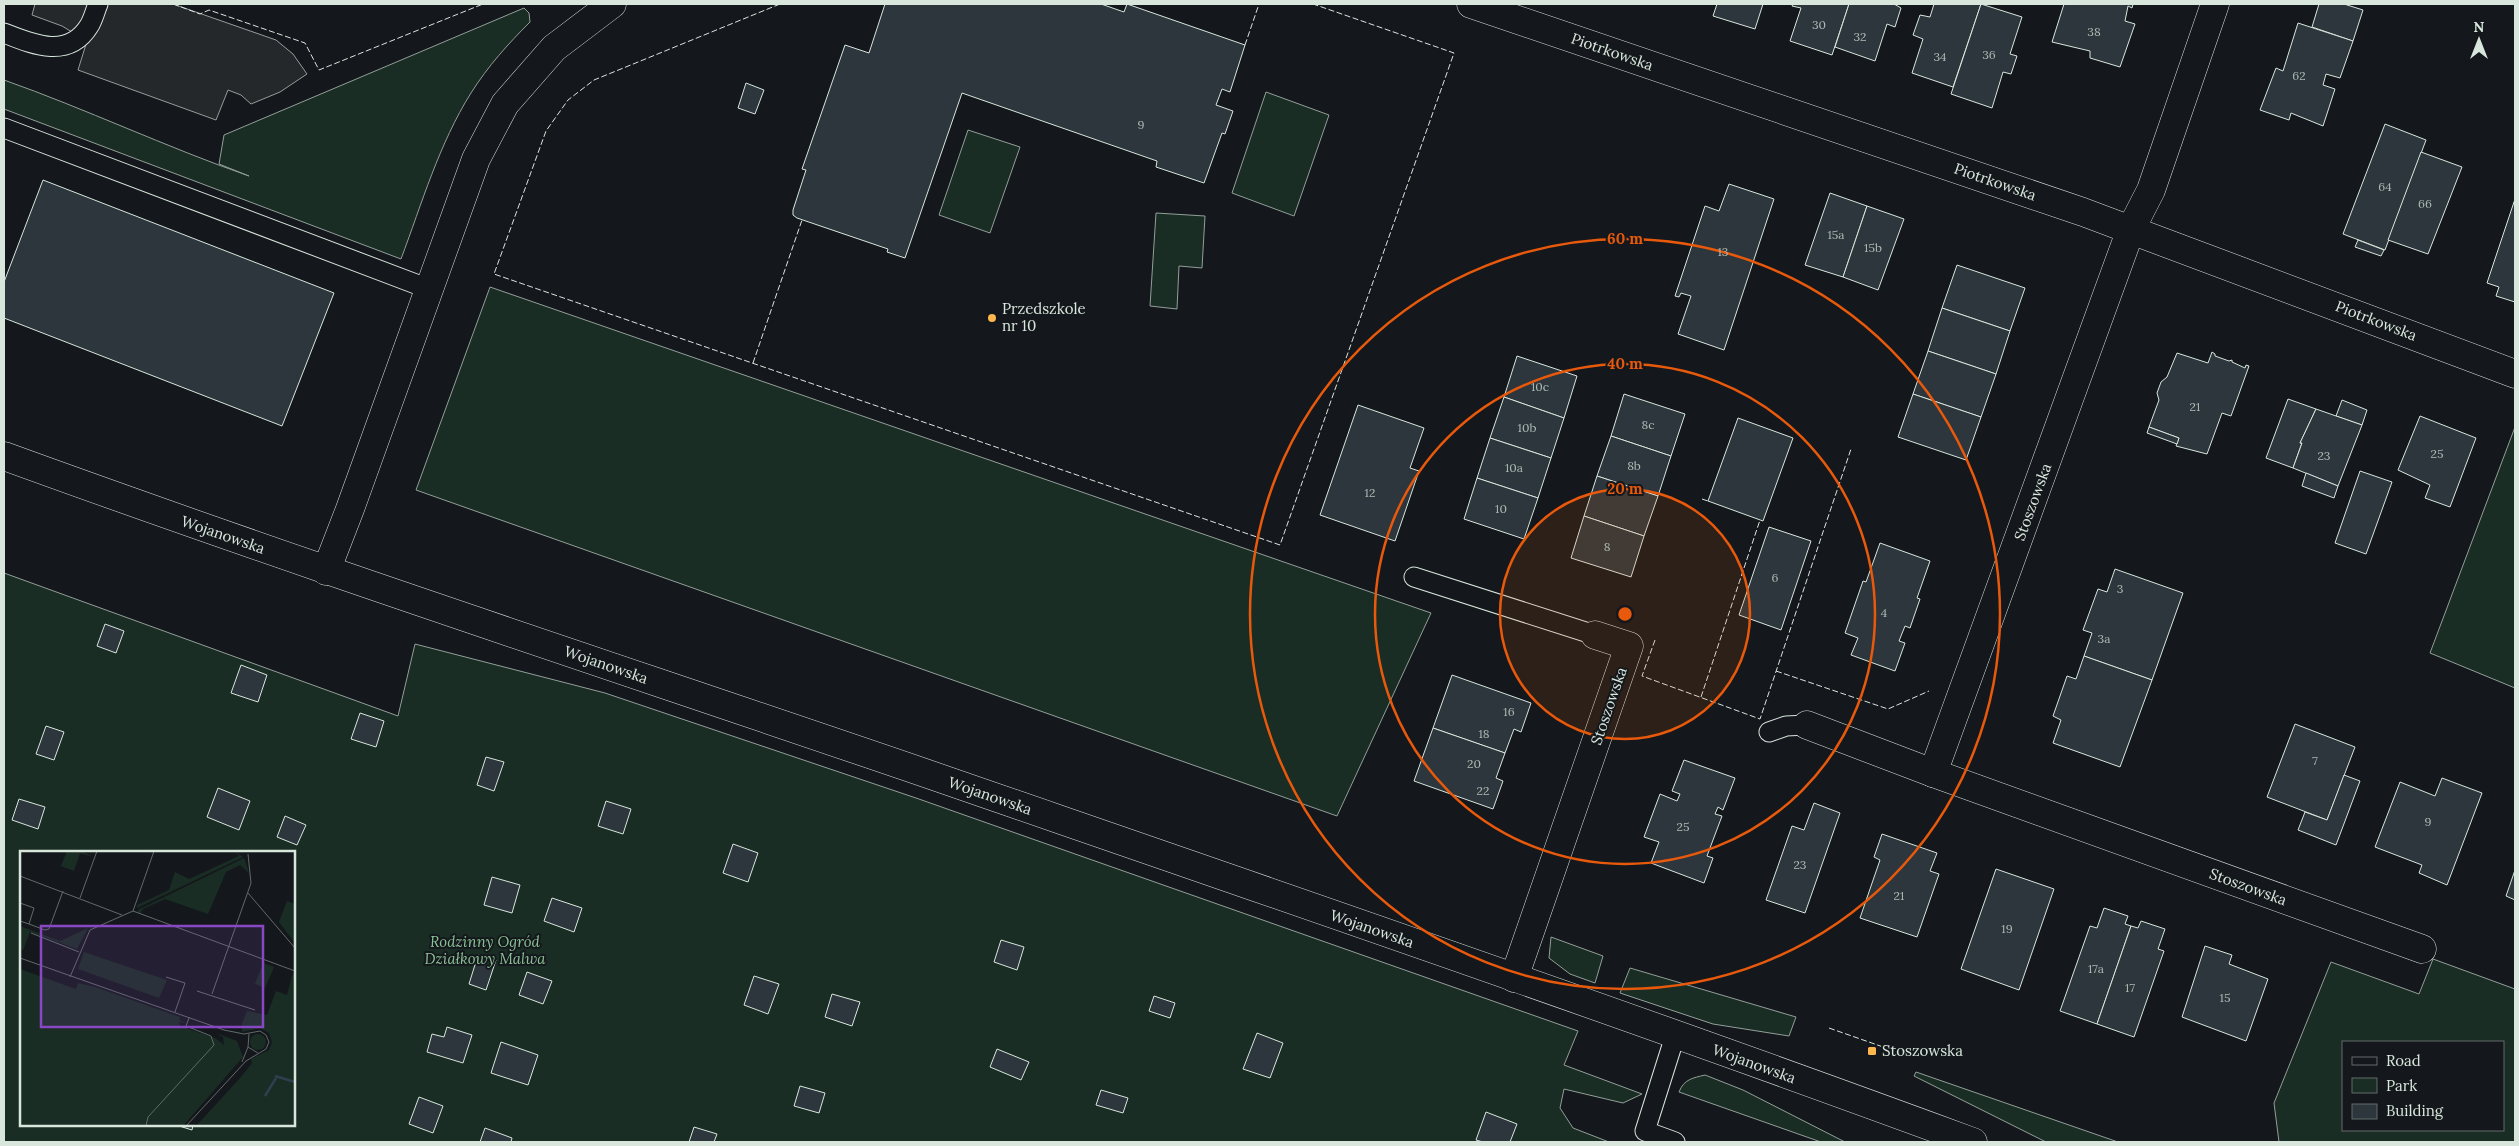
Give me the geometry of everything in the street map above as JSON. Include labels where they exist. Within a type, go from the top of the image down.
[{"type":"street","points":[[326,570],[350,509],[476,159],[504,104],[554,48],[612,4]]},
{"type":"street","name":"Piotrkowska","points":[[1471,4],[2131,229],[2515,374]]},
{"type":"street","name":"Stoszowska","points":[[1933,773],[2131,229],[2151,190],[2215,4]]},
{"type":"street","name":"Wojanowska","points":[[4,456],[326,570],[924,773],[1514,978],[1973,1142]]},
{"type":"street","name":"Stoszowska","points":[[1514,978],[1629,646],[1595,635]]},
{"type":"street","name":"Stoszowska","points":[[1807,726],[2422,948]]},
{"type":"lane","points":[[4,33],[38,46],[60,47],[75,40],[89,26],[98,4]]},
{"type":"lane","points":[[4,128],[429,289]]},
{"type":"lane","name":"Stoszowska","points":[[1414,578],[1595,635]]},
{"type":"lane","name":"Stoszowska","points":[[1769,732],[1786,726],[1807,726]]},
{"type":"lane","points":[[1675,1036],[1645,1131],[1675,1142]]},
{"type":"green space","points":[[524,8],[529,13],[530,22],[484,74],[460,112],[440,153],[401,259],[4,109],[4,80],[249,176],[219,164],[224,135]]},
{"type":"green space","points":[[1266,92],[1329,115],[1294,216],[1232,193]]},
{"type":"green space","points":[[968,130],[1020,147],[990,233],[939,215]]},
{"type":"green space","points":[[1156,213],[1205,216],[1202,268],[1179,266],[1177,309],[1150,306]]},
{"type":"green space","points":[[490,287],[1431,613],[1337,816],[416,490]]},
{"type":"green space","points":[[2515,427],[2515,688],[2430,653]]},
{"type":"green space","name":"Rodzinny Ogród Działkowy Malwa","points":[[4,573],[398,716],[415,644],[605,693],[916,798],[1578,1031],[1564,1065],[1642,1094],[1623,1103],[1564,1089],[1560,1108],[1573,1128],[1609,1142],[4,1142]]},
{"type":"green space","points":[[1551,937],[1603,956],[1595,983],[1570,974],[1549,958]]},
{"type":"green space","points":[[2433,959],[2515,989],[2515,1142],[2279,1142],[2274,1103],[2331,962],[2419,994]]},
{"type":"green space","points":[[1630,968],[1796,1017],[1789,1036],[1713,1024],[1620,993]]},
{"type":"green space","points":[[1916,1072],[2118,1142],[2046,1142],[1914,1076]]},
{"type":"green space","points":[[1705,1075],[1743,1090],[1845,1142],[1821,1142],[1679,1092],[1686,1082]]},
{"type":"shaded area","points":[[35,4],[173,4],[276,40],[293,54],[307,74],[280,92],[251,104],[241,95],[228,90],[216,120],[78,70],[87,41],[62,26],[32,15]]},
{"type":"building","points":[[885,4],[1101,4],[1124,12],[1127,4],[1245,45],[1230,92],[1222,89],[1216,105],[1233,111],[1225,134],[1222,133],[1204,183],[1156,167],[1157,161],[962,93],[905,258],[887,252],[888,249],[797,218],[793,215],[793,210],[806,170],[802,169],[845,45],[869,53]]},
{"type":"building","points":[[1717,4],[1763,4],[1755,29],[1713,16]]},
{"type":"building","points":[[1793,4],[1849,4],[1832,55],[1790,41],[1801,8],[1792,6]]},
{"type":"building","points":[[1849,4],[1894,4],[1901,8],[1895,27],[1887,24],[1875,61],[1835,47]]},
{"type":"building","points":[[1934,4],[1981,4],[1953,87],[1912,73],[1923,39],[1913,35],[1920,15],[1930,17]]},
{"type":"building","points":[[1981,4],[2022,17],[2010,54],[2017,56],[2011,74],[2003,72],[1992,108],[1951,94]]},
{"type":"building","points":[[2064,4],[2133,4],[2132,8],[2128,6],[2125,21],[2135,24],[2120,67],[2090,58],[2090,51],[2052,42]]},
{"type":"building","points":[[2319,4],[2344,4],[2363,10],[2353,41],[2312,27]]},
{"type":"building","points":[[2298,23],[2353,41],[2340,78],[2326,74],[2323,85],[2335,89],[2323,126],[2291,113],[2289,120],[2260,110],[2276,68],[2283,71]]},
{"type":"building","points":[[746,83],[764,90],[755,114],[738,108]]},
{"type":"building","points":[[2385,124],[2426,140],[2385,250],[2343,234]]},
{"type":"building","points":[[2421,152],[2462,167],[2428,254],[2388,240]]},
{"type":"building","points":[[43,180],[334,293],[282,426],[4,318],[4,282]]},
{"type":"building","points":[[1729,184],[1774,199],[1724,350],[1678,334],[1691,296],[1681,293],[1679,297],[1675,296],[1705,206],[1719,211]]},
{"type":"building","points":[[1830,193],[1867,206],[1843,277],[1805,265]]},
{"type":"building","points":[[2515,199],[2515,302],[2496,296],[2499,287],[2487,283]]},
{"type":"building","points":[[1867,206],[1904,219],[1878,290],[1843,277]]},
{"type":"building","points":[[2358,240],[2384,250],[2381,256],[2355,247]]},
{"type":"building","points":[[1957,265],[2025,288],[2010,331],[1942,308]]},
{"type":"building","points":[[1942,308],[2010,331],[1996,374],[1928,351]]},
{"type":"building","points":[[1928,351],[1996,374],[1981,417],[1913,394]]},
{"type":"building","points":[[2212,352],[2215,356],[2229,361],[2232,360],[2232,362],[2245,368],[2246,365],[2249,366],[2231,416],[2222,413],[2207,454],[2176,446],[2179,438],[2149,427],[2159,400],[2157,393],[2161,382],[2167,377],[2177,353],[2208,363]]},
{"type":"building","points":[[1517,356],[1577,376],[1564,418],[1504,397]]},
{"type":"building","points":[[1624,394],[1685,414],[1671,456],[1611,436]]},
{"type":"building","points":[[1913,394],[1981,417],[1966,460],[1898,437]]},
{"type":"building","points":[[1504,397],[1564,418],[1551,458],[1490,438]]},
{"type":"building","points":[[2288,399],[2316,409],[2300,443],[2302,443],[2293,468],[2266,458]]},
{"type":"building","points":[[2342,400],[2367,410],[2362,425],[2336,416]]},
{"type":"building","points":[[1358,405],[1424,428],[1410,468],[1419,471],[1395,541],[1320,515]]},
{"type":"building","points":[[2316,409],[2362,425],[2338,486],[2293,468],[2302,443],[2300,443]]},
{"type":"building","points":[[2420,416],[2476,438],[2450,507],[2425,498],[2430,485],[2398,470]]},
{"type":"building","points":[[1738,418],[1793,438],[1763,521],[1708,501]]},
{"type":"building","points":[[2149,427],[2179,438],[2177,444],[2147,433]]},
{"type":"building","points":[[1611,436],[1671,456],[1658,496],[1597,476]]},
{"type":"building","points":[[1490,438],[1551,458],[1538,498],[1477,478]]},
{"type":"building","points":[[2360,471],[2392,482],[2366,554],[2335,543]]},
{"type":"building","points":[[2306,473],[2338,486],[2334,498],[2302,486]]},
{"type":"building","points":[[1597,476],[1658,496],[1644,536],[1584,516]]},
{"type":"building","points":[[1477,478],[1538,498],[1524,539],[1464,519]]},
{"type":"building","points":[[1584,516],[1644,536],[1631,577],[1571,558]]},
{"type":"building","points":[[1769,527],[1811,541],[1781,630],[1739,615]]},
{"type":"building","points":[[1880,543],[1930,561],[1917,598],[1920,599],[1910,628],[1905,626],[1899,641],[1905,643],[1895,671],[1851,655],[1858,638],[1845,633],[1863,581],[1866,582]]},
{"type":"building","points":[[2115,569],[2183,593],[2152,680],[2084,656],[2092,633],[2083,630],[2098,589],[2107,592]]},
{"type":"building","points":[[105,624],[124,631],[116,653],[97,646]]},
{"type":"building","points":[[2084,656],[2152,680],[2120,767],[2053,743],[2061,720],[2053,716],[2067,676],[2076,679]]},
{"type":"building","points":[[241,665],[267,675],[258,702],[231,693]]},
{"type":"building","points":[[1452,675],[1531,703],[1521,732],[1514,729],[1505,753],[1433,728]]},
{"type":"building","points":[[360,713],[384,721],[376,747],[351,739]]},
{"type":"building","points":[[2295,724],[2355,747],[2327,820],[2267,797]]},
{"type":"building","points":[[46,726],[64,732],[54,760],[36,754]]},
{"type":"building","points":[[1433,728],[1505,753],[1496,778],[1503,781],[1493,809],[1414,781]]},
{"type":"building","points":[[486,757],[504,762],[494,791],[477,785]]},
{"type":"building","points":[[1684,760],[1735,778],[1723,810],[1718,807],[1715,814],[1722,816],[1707,856],[1713,858],[1704,883],[1651,863],[1659,842],[1644,837],[1660,794],[1677,801],[1680,794],[1672,791]]},
{"type":"building","points":[[2344,775],[2360,781],[2336,845],[2298,830],[2305,812],[2327,820]]},
{"type":"building","points":[[2442,778],[2482,793],[2447,885],[2419,873],[2422,865],[2375,847],[2400,782],[2435,796]]},
{"type":"building","points":[[218,788],[250,801],[239,830],[207,817]]},
{"type":"building","points":[[19,799],[45,807],[38,829],[12,820]]},
{"type":"building","points":[[606,801],[631,809],[623,834],[598,826]]},
{"type":"building","points":[[1814,803],[1840,813],[1805,913],[1766,900],[1792,826],[1804,830]]},
{"type":"building","points":[[285,816],[306,825],[297,845],[277,837]]},
{"type":"building","points":[[1882,834],[1937,853],[1930,871],[1939,874],[1917,937],[1860,918],[1880,860],[1874,857]]},
{"type":"building","points":[[733,844],[758,853],[748,882],[723,873]]},
{"type":"building","points":[[1996,869],[2054,889],[2019,990],[1961,969]]},
{"type":"building","points":[[2515,870],[2515,900],[2506,896]]},
{"type":"building","points":[[492,877],[520,885],[512,913],[484,905]]},
{"type":"building","points":[[552,898],[582,908],[574,932],[544,921]]},
{"type":"building","points":[[2104,908],[2128,916],[2125,924],[2131,926],[2097,1024],[2060,1011],[2090,926],[2097,928]]},
{"type":"building","points":[[2141,921],[2165,929],[2158,949],[2164,951],[2134,1037],[2097,1024],[2131,926],[2138,928]]},
{"type":"building","points":[[1001,940],[1024,947],[1017,970],[994,962]]},
{"type":"building","points":[[2205,946],[2232,955],[2229,964],[2268,979],[2246,1041],[2182,1017]]},
{"type":"building","points":[[478,955],[496,960],[486,990],[469,984]]},
{"type":"building","points":[[527,972],[552,981],[543,1004],[519,995]]},
{"type":"building","points":[[754,976],[779,984],[768,1014],[744,1005]]},
{"type":"building","points":[[832,994],[860,1002],[852,1026],[825,1017]]},
{"type":"building","points":[[1154,996],[1175,1003],[1170,1018],[1149,1011]]},
{"type":"building","points":[[447,1027],[472,1035],[463,1063],[427,1052],[432,1034],[444,1037]]},
{"type":"building","points":[[1257,1033],[1283,1043],[1270,1078],[1243,1069]]},
{"type":"building","points":[[501,1042],[538,1055],[528,1085],[491,1073]]},
{"type":"building","points":[[997,1049],[1029,1062],[1021,1080],[990,1067]]},
{"type":"building","points":[[800,1086],[825,1093],[819,1113],[794,1106]]},
{"type":"building","points":[[1101,1090],[1128,1098],[1123,1113],[1096,1105]]},
{"type":"building","points":[[419,1097],[443,1106],[433,1133],[409,1124]]},
{"type":"building","points":[[1486,1112],[1517,1124],[1510,1142],[1483,1142],[1476,1140]]},
{"type":"building","points":[[179,1126],[193,1126],[192,1130]]},
{"type":"building","points":[[694,1127],[717,1134],[714,1142],[689,1142]]},
{"type":"building","points":[[485,1128],[512,1138],[511,1142],[480,1142]]},
{"type":"fence","points":[[173,4],[200,14],[209,10],[305,43],[319,70],[483,4]]},
{"type":"fence","points":[[780,4],[594,80],[568,100],[546,131],[494,274],[1280,545],[1454,53],[1313,4]]},
{"type":"fence","points":[[1245,45],[1259,4]]},
{"type":"fence","points":[[753,363],[802,220]]},
{"type":"fence","points":[[1655,640],[1642,676],[1760,719],[1851,449]]},
{"type":"fence","points":[[1702,499],[1708,501]]},
{"type":"fence","points":[[1701,697],[1760,520]]},
{"type":"fence","points":[[1776,671],[1888,709],[1929,691]]},
{"type":"fence","points":[[1829,1028],[1906,1055]]},
{"type":"place","name":"Przedszkole nr 10","points":[[992,318]]},
{"type":"place","name":"Stoszowska","points":[[1872,1051]]}]
